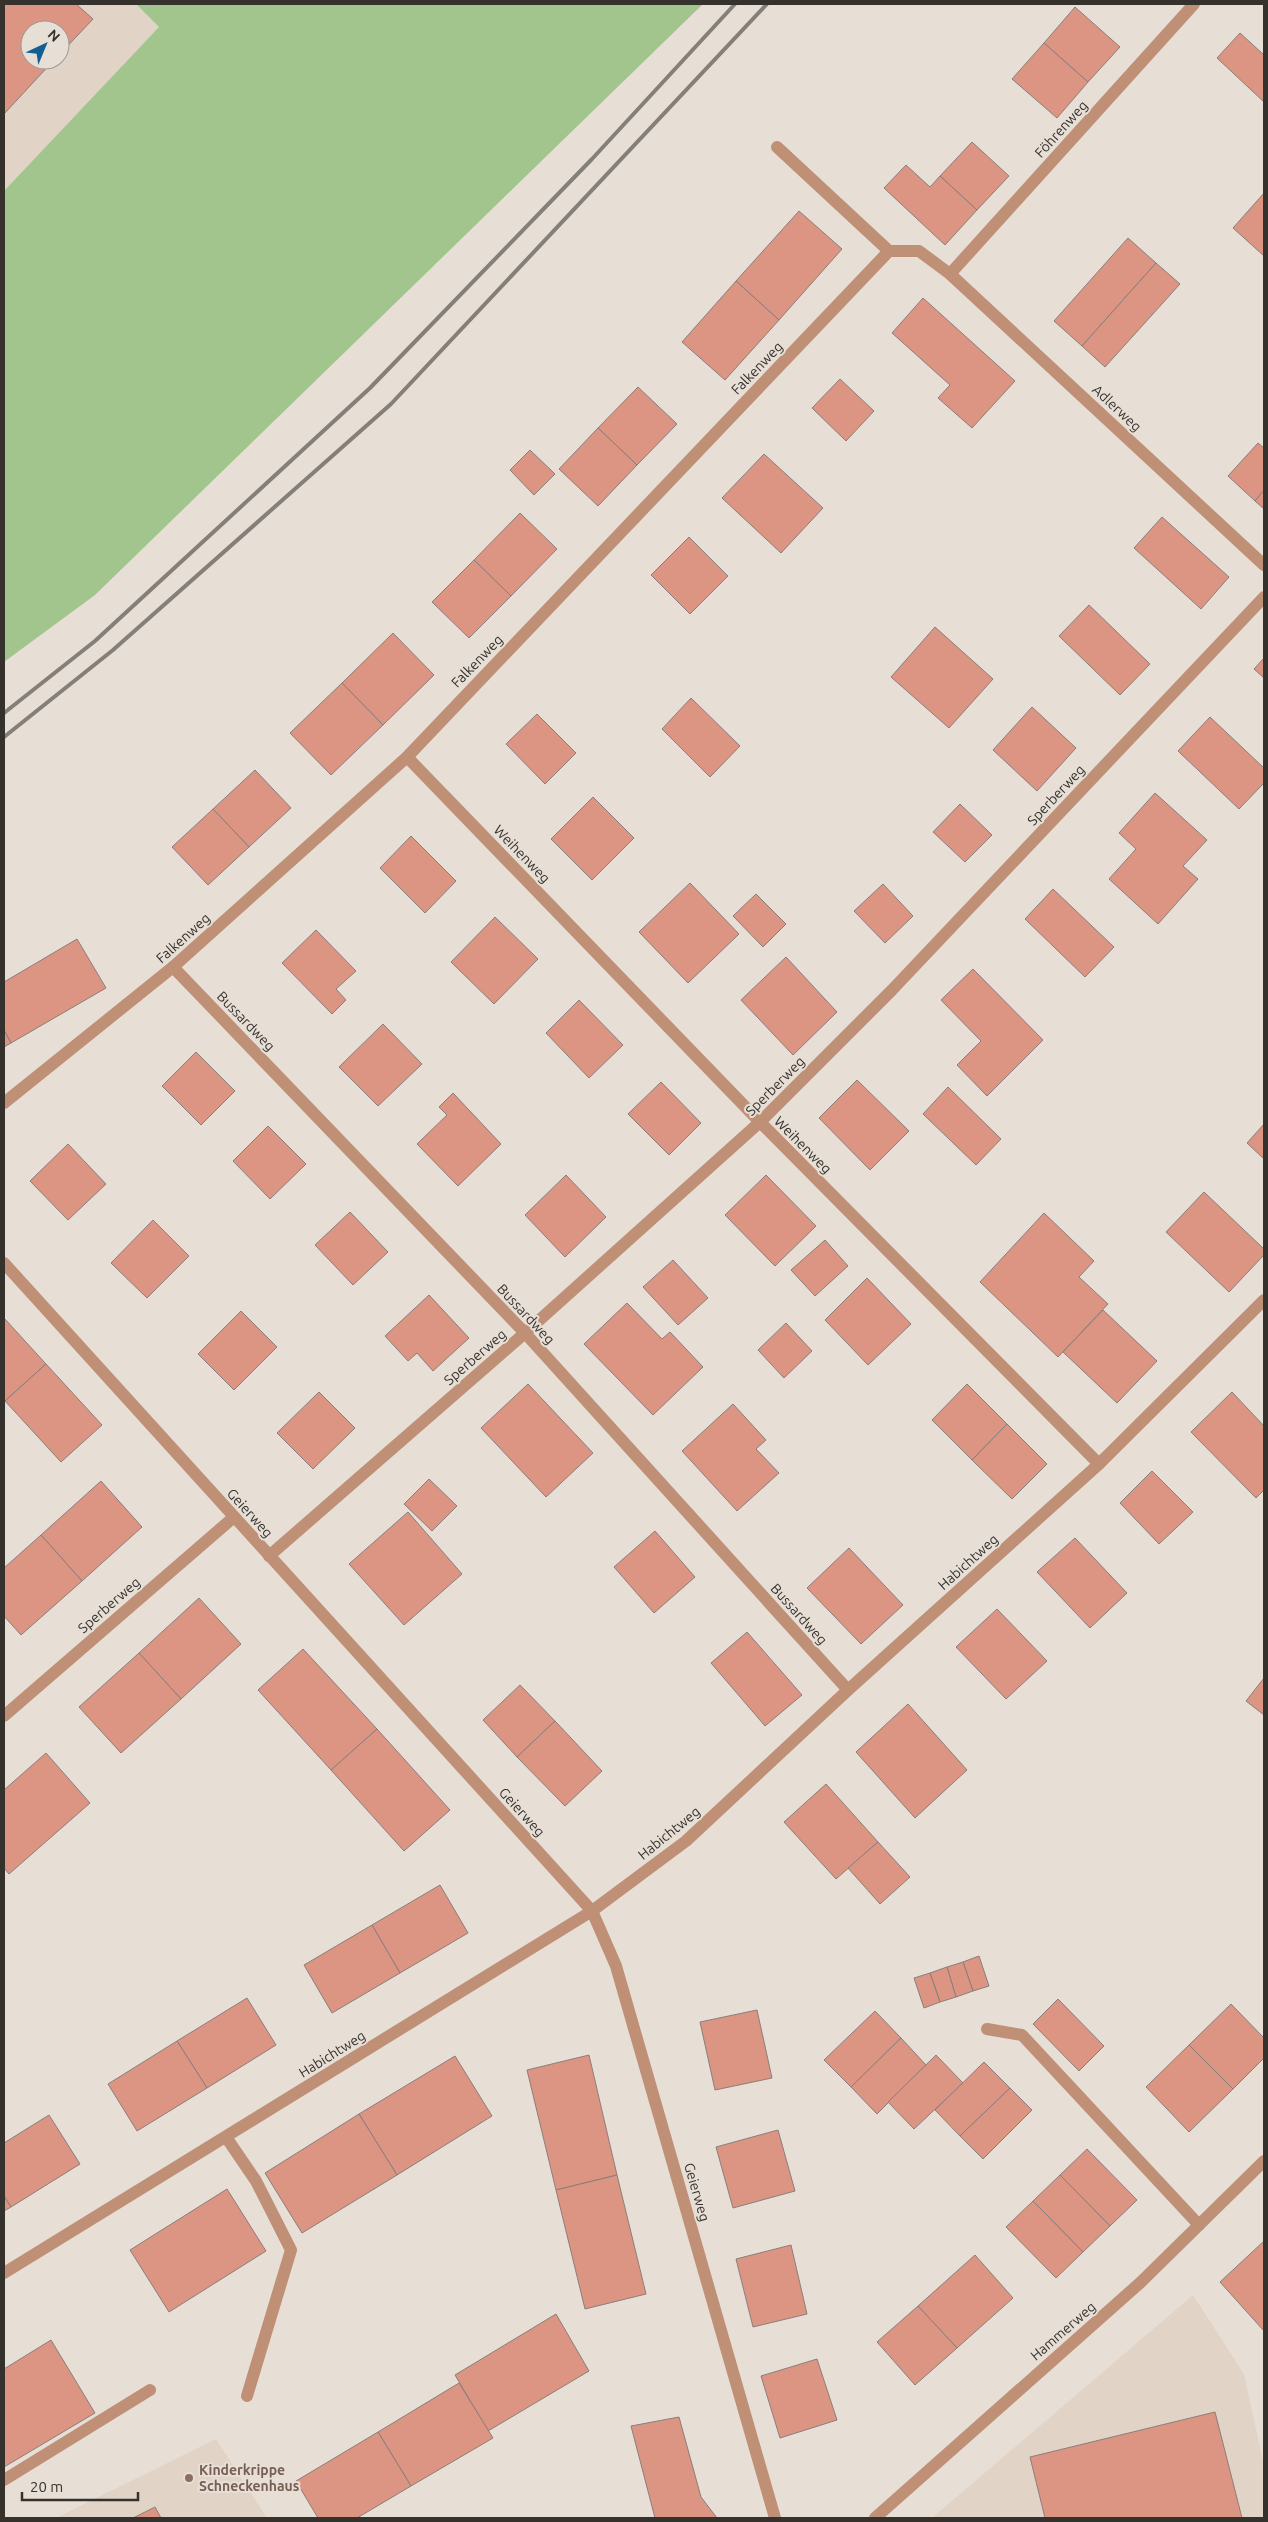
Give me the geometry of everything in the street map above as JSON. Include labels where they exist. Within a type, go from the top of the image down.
[{"type":"street","name":"Föhrenweg","points":[[950,274],[1194,4]]},
{"type":"street","points":[[777,147],[889,251],[919,251],[950,274]]},
{"type":"street","name":"Falkenweg","points":[[4,1104],[173,967],[407,757],[889,251]]},
{"type":"street","name":"Adlerweg","points":[[950,274],[1264,565]]},
{"type":"street","name":"Sperberweg","points":[[269,1556],[524,1334],[760,1122],[892,990],[1264,597]]},
{"type":"street","name":"Weihenweg","points":[[407,757],[760,1122],[1099,1464]]},
{"type":"street","name":"Bussardweg","points":[[173,967],[524,1334],[848,1690]]},
{"type":"street","name":"Geierweg","points":[[4,1263],[592,1911],[616,1966],[776,2518]]},
{"type":"street","name":"Habichtweg","points":[[4,2273],[592,1911],[686,1841],[848,1690],[1099,1464],[1264,1300]]},
{"type":"street","name":"Sperberweg","points":[[4,1716],[234,1517]]},
{"type":"street","points":[[987,2028],[1022,2035],[1199,2225]]},
{"type":"street","points":[[226,2136],[256,2181],[291,2250],[246,2396]]},
{"type":"street","name":"Hammerweg","points":[[875,2518],[1141,2282],[1264,2161]]},
{"type":"street","points":[[4,2480],[150,2390]]},
{"type":"shaded area","points":[[4,4],[136,4],[159,27],[4,191]]},
{"type":"shaded area","points":[[1193,2295],[1244,2374],[1264,2466],[1264,2518],[932,2518]]},
{"type":"shaded area","name":"Kinderkrippe Schneckenhaus","points":[[216,2439],[267,2518],[56,2518]]},
{"type":"green space","points":[[136,4],[703,4],[95,595],[4,662],[4,191],[159,27]]},
{"type":"building","points":[[4,4],[76,4],[93,19],[70,43],[70,20],[20,20],[20,70],[45,70],[4,114]]},
{"type":"building","points":[[1075,7],[1120,47],[1088,82],[1044,43]]},
{"type":"building","points":[[1240,33],[1264,55],[1264,102],[1217,58]]},
{"type":"building","points":[[1044,43],[1088,82],[1057,118],[1012,79]]},
{"type":"building","points":[[972,142],[1009,176],[977,210],[940,176]]},
{"type":"building","points":[[906,165],[930,187],[940,176],[977,210],[945,245],[884,188]]},
{"type":"building","points":[[1264,193],[1264,256],[1233,228]]},
{"type":"building","points":[[799,211],[842,249],[779,320],[736,281]]},
{"type":"building","points":[[1128,238],[1156,263],[1082,346],[1054,321]]},
{"type":"building","points":[[1156,263],[1180,284],[1105,367],[1082,346]]},
{"type":"building","points":[[736,281],[779,320],[725,380],[682,342]]},
{"type":"building","points":[[923,298],[1015,381],[972,428],[938,398],[950,385],[892,333]]},
{"type":"building","points":[[840,379],[874,411],[846,441],[812,408]]},
{"type":"building","points":[[638,387],[677,424],[637,465],[598,428]]},
{"type":"building","points":[[598,428],[637,465],[598,506],[559,469]]},
{"type":"building","points":[[1258,443],[1264,448],[1264,490],[1255,501],[1228,476]]},
{"type":"building","points":[[530,450],[555,474],[534,495],[510,470]]},
{"type":"building","points":[[764,454],[823,508],[781,553],[722,498]]},
{"type":"building","points":[[1264,490],[1264,509],[1255,501]]},
{"type":"building","points":[[520,513],[557,549],[511,596],[474,560]]},
{"type":"building","points":[[1162,517],[1229,577],[1201,609],[1134,548]]},
{"type":"building","points":[[689,537],[728,576],[690,614],[651,575]]},
{"type":"building","points":[[474,560],[511,596],[469,638],[432,602]]},
{"type":"building","points":[[1089,605],[1150,664],[1120,695],[1059,636]]},
{"type":"building","points":[[935,627],[993,679],[949,728],[891,677]]},
{"type":"building","points":[[393,633],[434,675],[383,725],[342,683]]},
{"type":"building","points":[[1264,658],[1264,678],[1254,669]]},
{"type":"building","points":[[342,683],[383,725],[331,775],[290,733]]},
{"type":"building","points":[[691,698],[740,746],[710,777],[662,729]]},
{"type":"building","points":[[1032,707],[1076,748],[1037,791],[993,750]]},
{"type":"building","points":[[537,714],[576,753],[545,784],[506,744]]},
{"type":"building","points":[[1210,717],[1264,768],[1264,783],[1239,809],[1178,751]]},
{"type":"building","points":[[255,770],[291,808],[249,847],[213,809]]},
{"type":"building","points":[[1155,793],[1207,840],[1183,866],[1198,879],[1158,924],[1109,879],[1136,849],[1119,833]]},
{"type":"building","points":[[593,797],[634,838],[592,880],[551,839]]},
{"type":"building","points":[[960,804],[992,835],[965,862],[933,832]]},
{"type":"building","points":[[213,809],[249,847],[208,885],[172,847]]},
{"type":"building","points":[[411,836],[456,881],[425,913],[380,868]]},
{"type":"building","points":[[690,883],[739,934],[688,983],[639,932]]},
{"type":"building","points":[[883,884],[913,916],[885,943],[854,911]]},
{"type":"building","points":[[1053,889],[1114,947],[1085,977],[1025,919]]},
{"type":"building","points":[[756,894],[786,924],[763,947],[733,916]]},
{"type":"building","points":[[495,917],[538,959],[494,1004],[451,962]]},
{"type":"building","points":[[316,930],[356,971],[336,989],[346,1000],[332,1014],[282,963]]},
{"type":"building","points":[[77,939],[106,988],[11,1043],[4,1030],[4,982]]},
{"type":"building","points":[[786,957],[837,1012],[793,1055],[741,1000]]},
{"type":"building","points":[[973,969],[1043,1040],[987,1096],[957,1065],[981,1041],[941,1000]]},
{"type":"building","points":[[579,1000],[623,1045],[589,1078],[546,1033]]},
{"type":"building","points":[[383,1024],[422,1064],[378,1106],[339,1067]]},
{"type":"building","points":[[4,1030],[11,1043],[4,1047]]},
{"type":"building","points":[[196,1052],[235,1091],[201,1125],[162,1086]]},
{"type":"building","points":[[857,1080],[909,1131],[870,1170],[819,1118]]},
{"type":"building","points":[[661,1082],[701,1123],[669,1155],[628,1114]]},
{"type":"building","points":[[948,1087],[1001,1139],[976,1165],[923,1114]]},
{"type":"building","points":[[453,1093],[501,1144],[458,1186],[417,1144],[447,1115],[439,1107]]},
{"type":"building","points":[[1264,1124],[1264,1159],[1247,1143]]},
{"type":"building","points":[[268,1126],[306,1164],[270,1199],[233,1161]]},
{"type":"building","points":[[68,1144],[106,1184],[68,1220],[30,1181]]},
{"type":"building","points":[[566,1175],[606,1217],[565,1257],[525,1215]]},
{"type":"building","points":[[766,1175],[816,1226],[775,1266],[725,1215]]},
{"type":"building","points":[[1204,1192],[1264,1249],[1264,1255],[1229,1292],[1166,1232]]},
{"type":"building","points":[[350,1212],[388,1252],[353,1285],[315,1245]]},
{"type":"building","points":[[1044,1213],[1094,1261],[1079,1277],[1108,1304],[1058,1357],[980,1282]]},
{"type":"building","points":[[153,1220],[189,1256],[147,1298],[111,1263]]},
{"type":"building","points":[[825,1240],[848,1266],[815,1296],[791,1270]]},
{"type":"building","points":[[673,1260],[708,1298],[678,1325],[643,1287]]},
{"type":"building","points":[[867,1278],[911,1324],[868,1365],[825,1320]]},
{"type":"building","points":[[429,1295],[469,1338],[433,1371],[417,1353],[408,1361],[385,1336]]},
{"type":"building","points":[[627,1303],[662,1339],[670,1332],[703,1367],[653,1415],[584,1344]]},
{"type":"building","points":[[1103,1310],[1157,1361],[1117,1403],[1063,1352]]},
{"type":"building","points":[[241,1311],[277,1347],[234,1390],[198,1354]]},
{"type":"building","points":[[4,1318],[46,1364],[5,1401],[4,1400]]},
{"type":"building","points":[[786,1323],[812,1351],[784,1378],[758,1350]]},
{"type":"building","points":[[46,1364],[102,1425],[61,1462],[5,1401]]},
{"type":"building","points":[[528,1384],[593,1453],[546,1497],[481,1428]]},
{"type":"building","points":[[967,1384],[1007,1424],[972,1460],[932,1420]]},
{"type":"building","points":[[319,1392],[355,1428],[313,1469],[277,1433]]},
{"type":"building","points":[[1232,1392],[1264,1426],[1264,1490],[1256,1498],[1191,1432]]},
{"type":"building","points":[[733,1404],[766,1440],[756,1449],[779,1473],[737,1511],[682,1451]]},
{"type":"building","points":[[1007,1424],[1047,1464],[1012,1499],[972,1460]]},
{"type":"building","points":[[1152,1471],[1193,1512],[1159,1544],[1120,1503]]},
{"type":"building","points":[[429,1479],[457,1506],[432,1531],[404,1504]]},
{"type":"building","points":[[101,1481],[142,1527],[82,1581],[41,1535]]},
{"type":"building","points":[[408,1512],[462,1574],[404,1625],[349,1564]]},
{"type":"building","points":[[655,1531],[695,1577],[654,1613],[614,1567]]},
{"type":"building","points":[[41,1535],[82,1581],[21,1635],[4,1616],[4,1568]]},
{"type":"building","points":[[1075,1538],[1127,1593],[1090,1628],[1037,1572]]},
{"type":"building","points":[[849,1548],[903,1605],[861,1644],[807,1588]]},
{"type":"building","points":[[199,1598],[241,1644],[181,1699],[139,1653]]},
{"type":"building","points":[[997,1609],[1047,1661],[1006,1699],[956,1647]]},
{"type":"building","points":[[747,1632],[802,1695],[765,1726],[711,1663]]},
{"type":"building","points":[[303,1649],[377,1729],[331,1770],[258,1690]]},
{"type":"building","points":[[139,1653],[181,1699],[121,1753],[79,1707]]},
{"type":"building","points":[[1264,1678],[1264,1715],[1246,1701]]},
{"type":"building","points":[[520,1685],[555,1721],[517,1757],[483,1720]]},
{"type":"building","points":[[908,1704],[967,1770],[915,1818],[856,1752]]},
{"type":"building","points":[[555,1721],[602,1771],[565,1806],[517,1757]]},
{"type":"building","points":[[377,1729],[450,1810],[404,1851],[331,1770]]},
{"type":"building","points":[[46,1753],[90,1803],[9,1874],[4,1868],[4,1790]]},
{"type":"building","points":[[826,1784],[878,1842],[836,1879],[784,1822]]},
{"type":"building","points":[[878,1842],[910,1877],[880,1904],[848,1868]]},
{"type":"building","points":[[440,1885],[468,1933],[400,1973],[372,1925]]},
{"type":"building","points":[[372,1925],[400,1973],[332,2013],[304,1965]]},
{"type":"building","points":[[979,1956],[989,1986],[973,1991],[963,1962]]},
{"type":"building","points":[[963,1962],[973,1991],[956,1997],[947,1967]]},
{"type":"building","points":[[947,1967],[956,1997],[940,2002],[930,1973]]},
{"type":"building","points":[[930,1973],[940,2002],[924,2008],[914,1978]]},
{"type":"building","points":[[247,1998],[276,2045],[207,2088],[177,2041]]},
{"type":"building","points":[[1058,1999],[1104,2046],[1079,2071],[1033,2024]]},
{"type":"building","points":[[1231,2004],[1264,2038],[1264,2058],[1233,2089],[1189,2045]]},
{"type":"building","points":[[757,2010],[772,2078],[715,2090],[700,2022]]},
{"type":"building","points":[[875,2011],[901,2038],[851,2087],[824,2060]]},
{"type":"building","points":[[901,2038],[926,2065],[877,2114],[851,2087]]},
{"type":"building","points":[[177,2041],[207,2088],[137,2131],[108,2084]]},
{"type":"building","points":[[1189,2045],[1233,2089],[1189,2132],[1146,2087]]},
{"type":"building","points":[[589,2055],[617,2175],[556,2190],[527,2070]]},
{"type":"building","points":[[936,2055],[963,2083],[914,2129],[888,2102]]},
{"type":"building","points":[[455,2056],[492,2116],[397,2175],[359,2114]]},
{"type":"building","points":[[984,2062],[1010,2088],[960,2136],[935,2110]]},
{"type":"building","points":[[1010,2088],[1032,2110],[983,2159],[960,2136]]},
{"type":"building","points":[[359,2114],[397,2175],[302,2233],[265,2173]]},
{"type":"building","points":[[49,2115],[80,2164],[11,2207],[4,2196],[4,2143]]},
{"type":"building","points":[[778,2130],[795,2191],[733,2208],[716,2147]]},
{"type":"building","points":[[1087,2149],[1137,2200],[1110,2226],[1060,2175]]},
{"type":"building","points":[[617,2175],[646,2294],[585,2309],[556,2190]]},
{"type":"building","points":[[1060,2175],[1110,2226],[1083,2252],[1033,2201]]},
{"type":"building","points":[[227,2189],[266,2251],[169,2312],[130,2250]]},
{"type":"building","points":[[4,2196],[11,2207],[4,2211]]},
{"type":"building","points":[[1033,2201],[1083,2252],[1056,2278],[1006,2227]]},
{"type":"building","points":[[1264,2241],[1264,2331],[1220,2282]]},
{"type":"building","points":[[791,2245],[807,2314],[753,2327],[736,2259]]},
{"type":"building","points":[[975,2255],[1013,2298],[957,2348],[918,2306]]},
{"type":"building","points":[[918,2306],[957,2348],[915,2385],[877,2342]]},
{"type":"building","points":[[556,2314],[589,2371],[488,2431],[455,2375]]},
{"type":"building","points":[[51,2340],[95,2413],[4,2467],[4,2369]]},
{"type":"building","points":[[817,2359],[837,2420],[780,2438],[761,2376]]},
{"type":"building","points":[[459,2383],[493,2438],[411,2486],[378,2432]]},
{"type":"building","points":[[1215,2412],[1242,2518],[1045,2518],[1030,2457]]},
{"type":"building","points":[[679,2417],[701,2497],[717,2518],[655,2518],[631,2426]]},
{"type":"building","points":[[378,2432],[411,2486],[357,2518],[318,2518],[296,2481]]},
{"type":"building","points":[[155,2507],[161,2518],[133,2518]]},
{"type":"railway","points":[[4,713],[95,641],[370,388],[592,159],[735,4]]},
{"type":"railway","points":[[4,737],[113,650],[391,404],[767,4]]},
{"type":"place","name":"Kinderkrippe Schneckenhaus","points":[[189,2478]]}]
